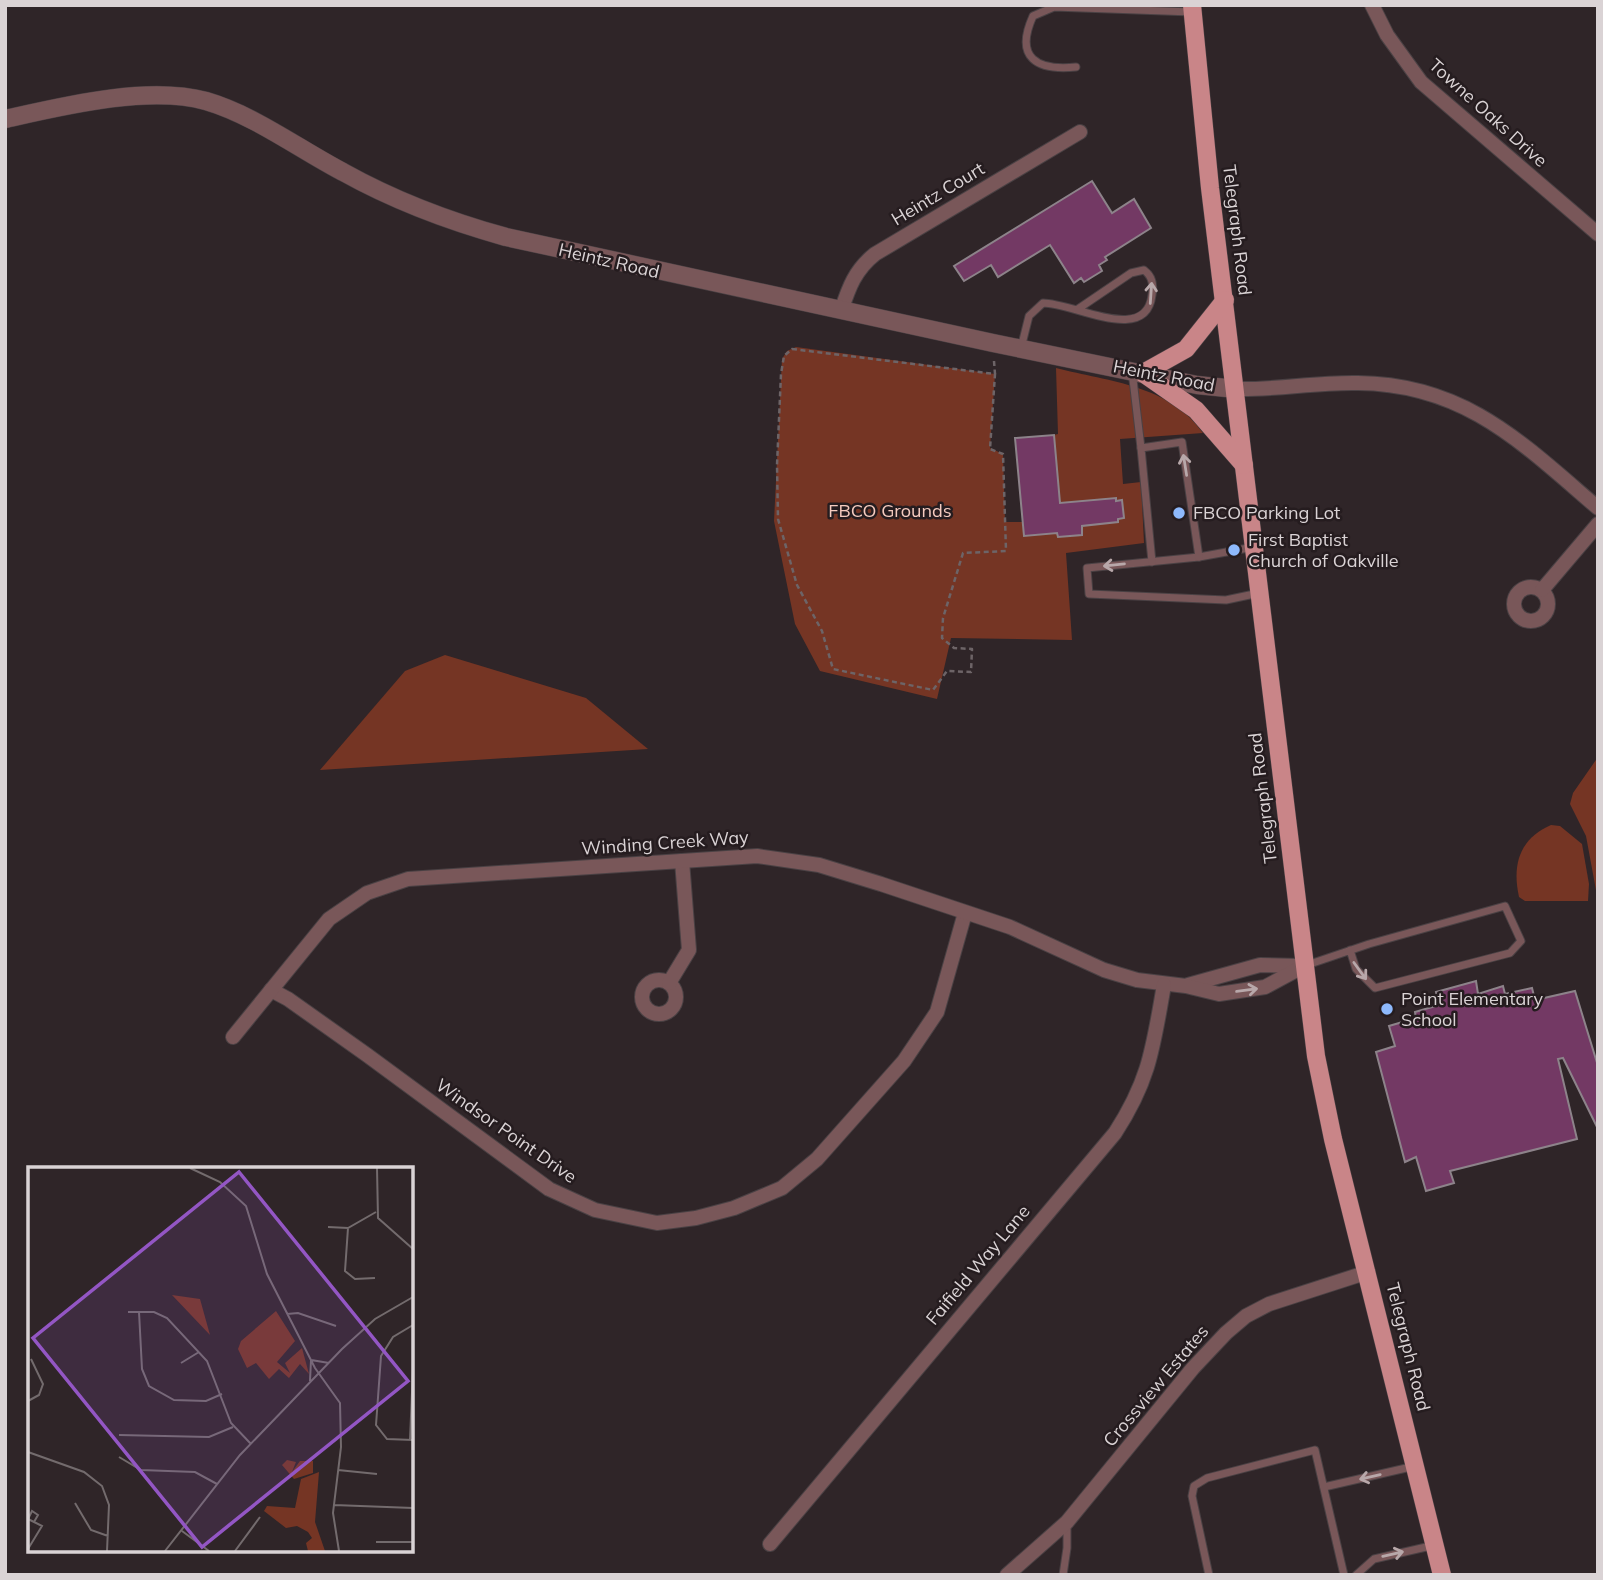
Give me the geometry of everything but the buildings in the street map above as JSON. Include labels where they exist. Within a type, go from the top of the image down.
[{"type":"main road","name":"Telegraph Road","points":[[1192,9],[1304,966],[1322,1091],[1442,1575]]},
{"type":"main road","points":[[1137,372],[1185,349],[1225,300]]},
{"type":"main road","points":[[1137,372],[1196,410],[1244,465]]},
{"type":"street","name":"Towne Oaks Drive","points":[[1373,5],[1387,35],[1420,82],[1598,234]]},
{"type":"street","name":"Heintz Road","points":[[5,119],[127,99],[185,97],[206,102],[264,128],[382,193],[448,221],[579,255],[841,311],[1197,385],[1236,389]]},
{"type":"street","name":"Heintz Court","points":[[841,311],[850,284],[860,266],[875,254],[1080,132]]},
{"type":"street","points":[[1236,389],[1273,390],[1360,383],[1418,390],[1450,400],[1490,419],[1598,508]]},
{"type":"street","points":[[1542,590],[1598,524]]},
{"type":"street","name":"Winding Creek Way","points":[[233,1037],[329,919],[367,893],[408,879],[757,856],[819,865],[1028,934],[1104,970],[1164,985],[1186,986],[1219,994],[1265,987],[1304,966]]},
{"type":"street","points":[[669,983],[690,950],[682,862]]},
{"type":"street","name":"Windsor Point Drive","points":[[271,990],[368,1055],[549,1189],[596,1210],[657,1223],[696,1218],[734,1208],[782,1188],[817,1159],[904,1061],[937,1012],[965,913]]},
{"type":"street","name":"Winding Creek Way","points":[[1186,986],[1260,965],[1304,966]]},
{"type":"street","name":"Faifield Way Lane","points":[[770,1544],[1115,1133],[1136,1100],[1149,1066],[1164,985]]},
{"type":"street","name":"Crossview Estates","points":[[1007,1575],[1066,1522],[1192,1368],[1246,1316],[1269,1304],[1368,1272]]},
{"type":"lane","points":[[1076,68],[1053,69],[1038,64],[1029,55],[1025,41],[1033,16],[1054,7],[1192,9]]},
{"type":"lane","points":[[1021,349],[1029,316],[1043,303],[1134,321],[1147,313],[1150,306],[1153,293],[1151,277],[1144,270],[1131,272],[1078,309]]},
{"type":"lane","points":[[1137,372],[1152,562]]},
{"type":"lane","points":[[1141,447],[1182,442],[1199,557]]},
{"type":"lane","points":[[1254,547],[1199,557],[1087,568],[1089,594],[1226,600],[1260,593]]},
{"type":"lane","points":[[1304,966],[1350,950],[1506,906],[1521,941],[1510,953],[1375,988],[1356,969],[1350,950]]},
{"type":"lane","points":[[1209,1575],[1192,1496],[1194,1486],[1207,1478],[1315,1450],[1344,1575]]},
{"type":"lane","points":[[1324,1487],[1416,1466]]},
{"type":"lane","points":[[1063,1575],[1068,1548],[1066,1522]]},
{"type":"lane","points":[[1356,1575],[1374,1559],[1435,1545]]},
{"type":"path","points":[[792,349],[995,374],[990,449],[1003,454],[1007,536],[1006,551],[963,553],[954,576],[943,618],[942,638],[954,648],[972,649],[971,672],[947,671],[933,690],[832,668],[822,631],[797,585],[778,519],[777,465],[785,356],[792,349]]},
{"type":"green space","name":"FBCO Grounds","points":[[796,347],[995,374],[990,448],[1003,454],[1005,522],[1022,522],[1024,536],[1057,533],[1058,537],[1082,535],[1082,526],[1117,522],[1123,518],[1122,501],[1116,501],[1116,498],[1060,503],[1054,435],[1058,434],[1056,368],[1118,382],[1156,395],[1189,417],[1203,433],[1120,439],[1123,484],[1141,482],[1144,543],[1066,553],[1072,640],[951,638],[937,699],[820,671],[795,624],[774,521],[782,359],[787,351]]},
{"type":"green space","points":[[445,655],[586,698],[648,749],[320,770],[405,671]]},
{"type":"green space","points":[[1598,757],[1598,901],[1586,836],[1570,804],[1573,793]]},
{"type":"green space","points":[[1551,825],[1560,826],[1582,844],[1589,884],[1588,901],[1525,901],[1519,897],[1517,874],[1520,854],[1532,838]]},
{"type":"place","name":"FBCO Parking Lot","points":[[1179,513]]},
{"type":"place","name":"First Baptist Church of Oakville","points":[[1234,550]]},
{"type":"place","name":"Point Elementary School","points":[[1387,1009]]}]
